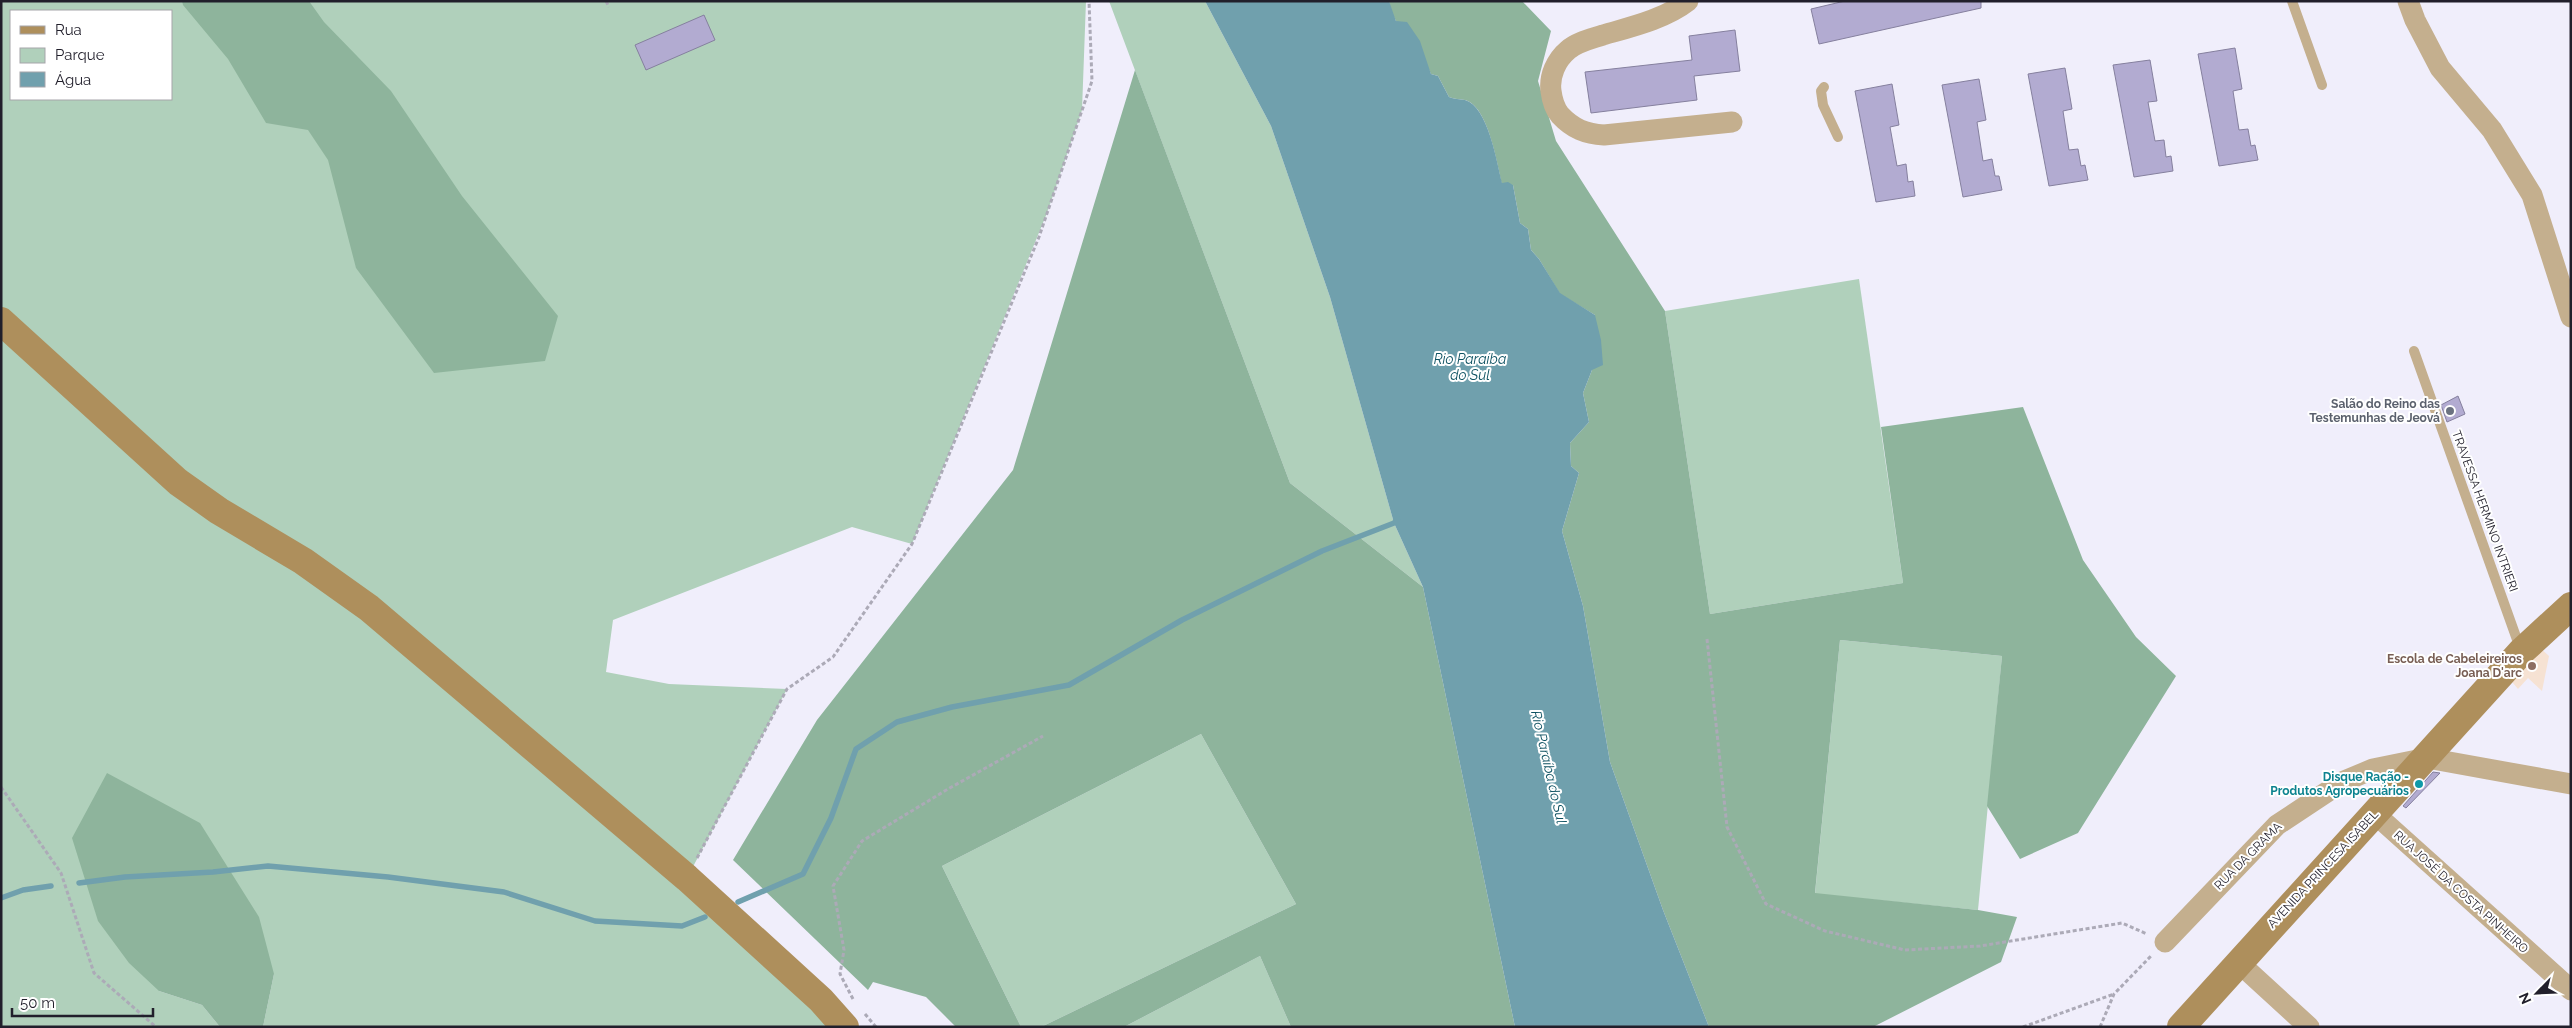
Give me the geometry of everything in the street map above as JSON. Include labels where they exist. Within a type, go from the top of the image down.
[{"type":"main road","points":[[1,321],[178,482],[219,511],[303,561],[369,608],[687,878],[821,1000],[856,1015]]},
{"type":"main road","name":"AVENIDA PRINCESA ISABEL","points":[[2181,1027],[2238,962],[2427,758],[2522,652],[2571,606]]},
{"type":"street","points":[[1688,1],[1660,17],[1588,40],[1568,50],[1556,64],[1550,82],[1552,98],[1558,113],[1570,126],[1588,134],[1732,122]]},
{"type":"street","points":[[2408,1],[2415,20],[2440,68],[2492,130],[2532,195],[2571,317]]},
{"type":"street","points":[[2427,758],[2571,784]]},
{"type":"street","name":"RUA DA GRAMA","points":[[2165,942],[2277,825],[2307,803],[2342,782],[2372,769],[2427,758]]},
{"type":"street","name":"RUA JOSÉ DA COSTA PINHEIRO","points":[[2374,814],[2571,990]]},
{"type":"street","points":[[2238,962],[2309,1027]]},
{"type":"lane","points":[[2292,1],[2322,85]]},
{"type":"lane","points":[[1824,87],[1821,91],[1823,106],[1838,137]]},
{"type":"lane","name":"TRAVESSA HERMINO INTRIERI","points":[[2414,351],[2522,652]]},
{"type":"path","points":[[606,1],[609,7]]},
{"type":"path","points":[[687,878],[787,689],[833,657],[912,544],[1039,237],[1092,81],[1089,1]]},
{"type":"path","points":[[1707,639],[1726,827],[1766,904],[1825,931],[1905,950],[1980,946],[2122,923],[2165,942],[2114,994],[2100,1027]]},
{"type":"path","points":[[876,1027],[856,1015],[840,974],[844,950],[833,886],[862,841],[948,789],[1043,736]]},
{"type":"path","points":[[1,786],[61,873],[94,972],[156,1027]]},
{"type":"path","points":[[2023,1027],[2114,994]]},
{"type":"shaded area","name":"Escola de Cabeleireiros Joana D'arc","points":[[2537,645],[2549,656],[2542,691],[2528,678],[2518,689],[2507,676]]},
{"type":"green space","points":[[1,1],[1086,1],[1082,110],[1047,213],[912,544],[852,527],[613,620],[606,672],[669,684],[787,689],[687,878],[845,1027],[263,1027],[274,974],[159,991],[202,1005],[220,1027],[1,1027]]},
{"type":"green space","points":[[182,1],[309,1],[324,22],[391,91],[462,196],[558,316],[545,361],[434,373],[356,268],[328,160],[308,130],[266,123],[228,59],[183,5]]},
{"type":"green space","points":[[1109,1],[1205,1],[1271,126],[1330,297],[1394,523],[1423,587],[1290,483]]},
{"type":"green space","points":[[1389,1],[1522,1],[1551,31],[1538,81],[1556,141],[1665,311],[1710,614],[1903,583],[1881,427],[2023,407],[2083,560],[2136,637],[2176,676],[2078,833],[2020,859],[1987,806],[2002,656],[1840,640],[1815,893],[1978,910],[2017,917],[2001,962],[1873,1027],[1709,1027],[1663,910],[1610,762],[1583,606],[1562,531],[1579,473],[1571,466],[1570,443],[1589,422],[1583,393],[1592,370],[1595,315],[1560,294],[1539,259],[1531,250],[1528,229],[1520,223],[1513,185],[1502,184],[1490,136],[1480,113],[1473,104],[1465,100],[1449,97],[1438,76],[1431,74],[1421,56],[1400,28],[1391,10]]},
{"type":"green space","points":[[1135,70],[1290,483],[1423,587],[1515,1027],[1291,1027],[1260,956],[1124,1027],[1041,1027],[1296,904],[1201,734],[942,866],[1021,1027],[956,1027],[926,997],[873,982],[868,990],[733,860],[817,720],[1013,470]]},
{"type":"green space","points":[[1859,279],[1903,583],[1710,614],[1665,311]]},
{"type":"green space","points":[[1840,640],[2002,656],[1978,910],[1815,894]]},
{"type":"green space","points":[[1201,734],[1296,904],[1041,1027],[1021,1027],[942,866]]},
{"type":"green space","points":[[107,773],[200,823],[259,917],[274,974],[263,1027],[220,1027],[202,1005],[159,991],[129,963],[98,921],[72,838]]},
{"type":"green space","points":[[1260,956],[1291,1027],[1124,1027]]},
{"type":"water","name":"Rio Paraíba do Sul","points":[[1205,1],[1389,1],[1396,21],[1407,22],[1420,41],[1431,74],[1438,76],[1449,97],[1465,100],[1473,104],[1480,113],[1490,136],[1502,183],[1508,182],[1513,185],[1520,223],[1528,229],[1531,250],[1539,259],[1560,293],[1595,315],[1601,340],[1603,365],[1592,370],[1583,393],[1589,422],[1570,443],[1571,466],[1579,473],[1562,531],[1583,606],[1610,762],[1663,910],[1709,1027],[1515,1027],[1423,587],[1394,523],[1330,297],[1271,126]]},
{"type":"building","points":[[1845,1],[1981,1],[1981,8],[1819,44],[1811,9]]},
{"type":"building","points":[[704,15],[715,40],[646,70],[635,45]]},
{"type":"building","points":[[1735,30],[1740,71],[1694,76],[1697,100],[1591,113],[1585,72],[1692,60],[1689,36]]},
{"type":"building","points":[[2235,48],[2242,89],[2233,91],[2239,130],[2248,129],[2251,146],[2255,145],[2258,160],[2219,166],[2198,54]]},
{"type":"building","points":[[2150,60],[2157,101],[2148,102],[2155,141],[2164,140],[2166,157],[2171,156],[2173,171],[2134,177],[2113,65]]},
{"type":"building","points":[[2065,68],[2072,109],[2063,111],[2069,150],[2078,149],[2081,166],[2085,165],[2088,180],[2049,186],[2028,74]]},
{"type":"building","points":[[1979,79],[1986,120],[1977,122],[1983,161],[1992,159],[1995,176],[1999,176],[2002,190],[1963,197],[1942,85]]},
{"type":"building","points":[[1892,84],[1899,125],[1890,127],[1897,166],[1906,164],[1908,182],[1913,181],[1915,196],[1876,202],[1855,91]]},
{"type":"building","name":"Salão do Reino das Testemunhas de Jeová","points":[[2458,396],[2465,414],[2447,422],[2441,405]]},
{"type":"building","points":[[2433,772],[2440,773],[2406,808],[2403,806]]},
{"type":"waterway","points":[[738,902],[803,874],[831,818],[856,749],[897,722],[952,707],[1069,685],[1182,620],[1322,551],[1394,523],[1398,519]]},
{"type":"waterway","points":[[79,883],[125,877],[213,872],[268,866],[388,877],[504,892],[595,921],[682,926],[705,917]]},
{"type":"waterway","points":[[1,898],[23,890],[51,886]]},
{"type":"place","name":"Salão do Reino das Testemunhas de Jeová","points":[[2450,411]]},
{"type":"place","name":"Escola de Cabeleireiros Joana D'arc","points":[[2532,666]]},
{"type":"place","name":"Disque Ração - Produtos Agropecuários","points":[[2419,784]]}]
